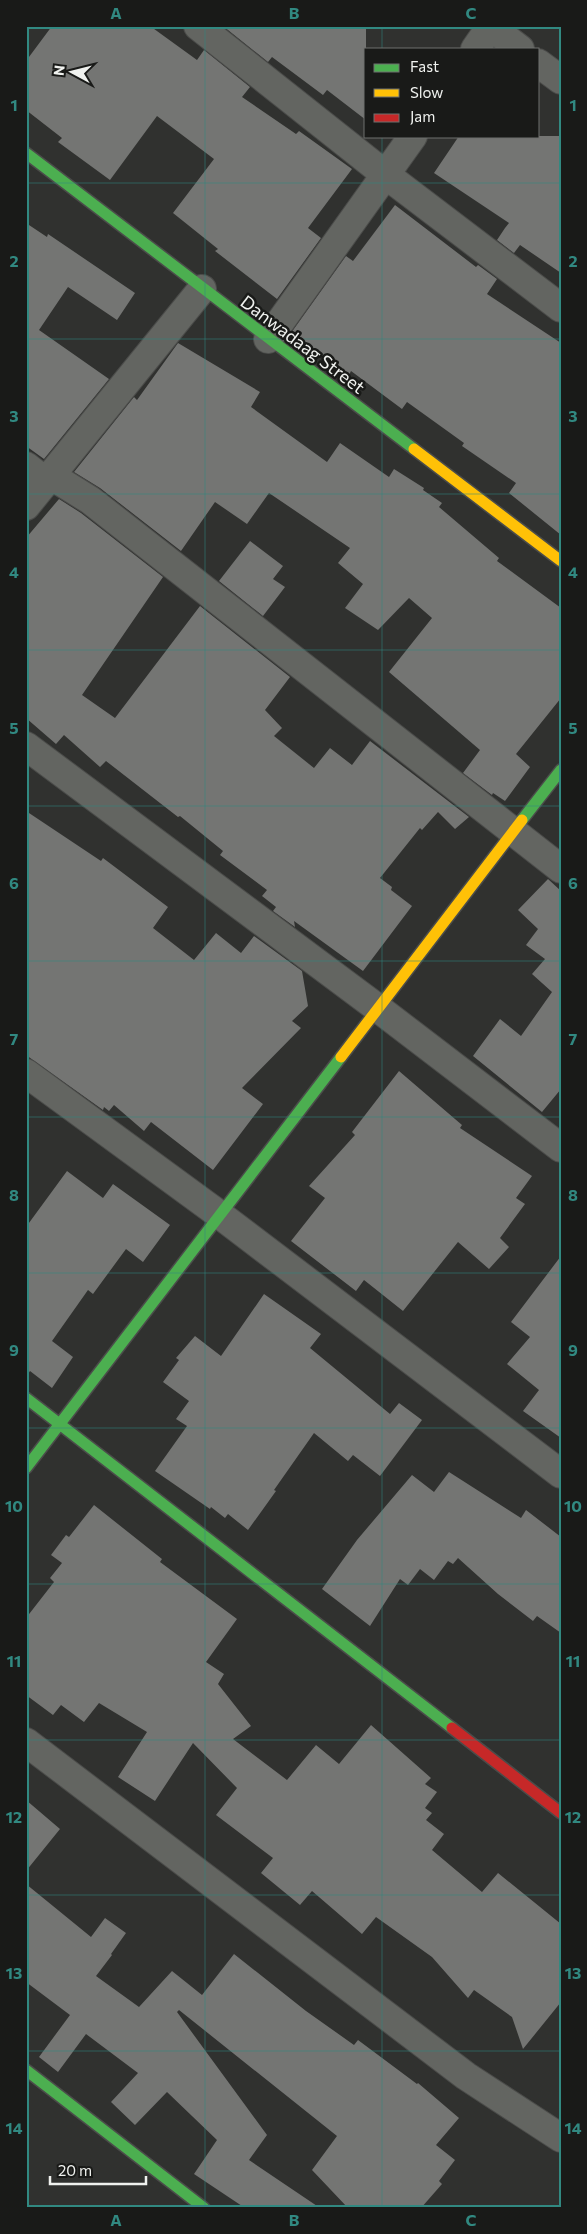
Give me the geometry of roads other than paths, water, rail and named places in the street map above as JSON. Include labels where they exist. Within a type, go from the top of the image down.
[{"type":"street","points":[[198,26],[386,175],[561,308]]},
{"type":"street","points":[[476,48],[491,26],[519,48]]},
{"type":"street","points":[[540,64],[561,80]]},
{"type":"street","points":[[268,339],[412,138]]},
{"type":"street","name":"Danwadaag Street","points":[[26,153],[561,561]]},
{"type":"street","points":[[26,506],[41,474],[202,289]]},
{"type":"street","points":[[41,474],[90,500],[561,869]]},
{"type":"street","points":[[26,746],[379,1009],[561,1148]]},
{"type":"street","points":[[26,1468],[561,770]]},
{"type":"street","points":[[26,1073],[220,1215],[561,1474]]},
{"type":"street","points":[[26,1398],[561,1813]]},
{"type":"street","points":[[26,1742],[466,2076],[555,2125]]},
{"type":"street","points":[[26,2070],[204,2208]]}]
